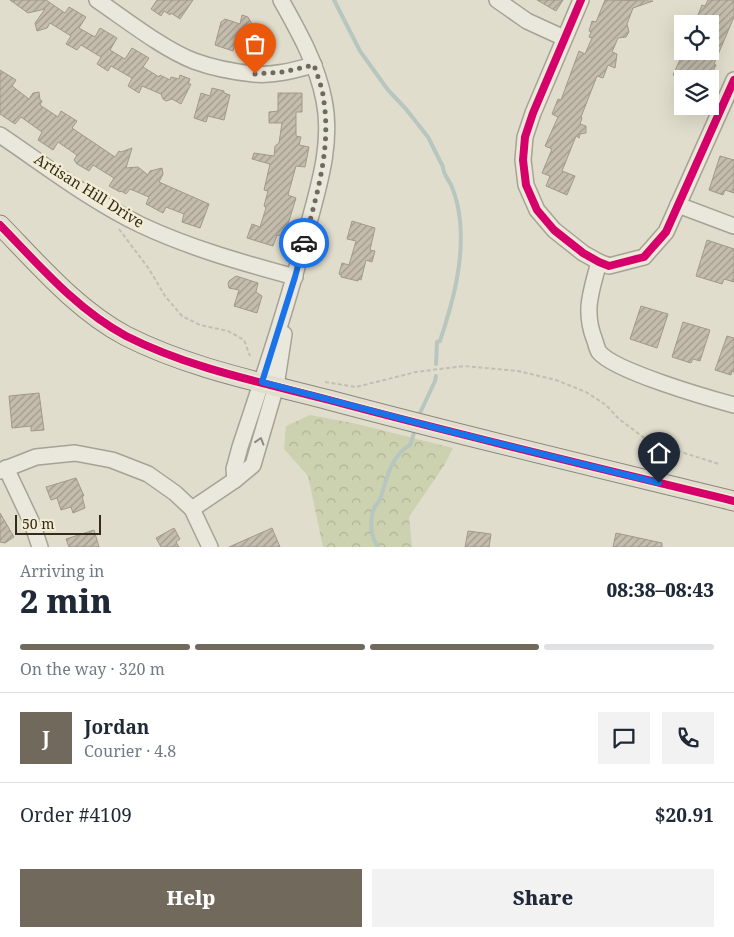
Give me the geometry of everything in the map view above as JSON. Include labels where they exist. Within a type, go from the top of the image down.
[{"type":"main road","points":[[0,225],[78,302],[97,317],[126,336],[170,356],[207,368],[450,431],[734,501]]},
{"type":"street","points":[[97,0],[160,42],[193,61],[222,69],[255,74],[283,72],[314,65]]},
{"type":"street","points":[[192,509],[235,480],[253,465],[269,384],[285,332],[282,318],[295,277],[322,172],[327,135],[324,101],[314,65],[302,38],[281,0]]},
{"type":"street","points":[[497,0],[527,21],[564,38]]},
{"type":"street","points":[[580,0],[532,113],[525,136],[524,160],[526,185],[537,210],[554,230],[583,253],[599,262],[610,266],[644,257],[666,232],[734,80]]},
{"type":"street","name":"Artisan Hill Drive","points":[[0,135],[92,197],[140,224],[189,245],[240,262],[295,277]]},
{"type":"street","points":[[678,205],[734,226]]},
{"type":"street","points":[[599,262],[589,298],[589,326],[599,352],[619,366],[692,394],[734,405]]},
{"type":"street","points":[[40,547],[32,523],[3,469],[36,457],[65,454],[112,460],[148,474],[175,493],[192,509],[210,547]]},
{"type":"path","points":[[114,224],[127,238],[165,296],[182,316],[200,325],[228,331],[244,340],[250,356]]},
{"type":"path","points":[[323,382],[356,387],[416,372],[464,366],[518,371],[556,380],[586,392],[606,405],[619,419],[642,437],[719,464]]},
{"type":"green space","points":[[310,415],[353,423],[453,448],[445,464],[409,517],[412,547],[323,547],[308,476],[284,449],[286,426]]},
{"type":"building","points":[[10,0],[46,0],[65,13],[69,7],[86,17],[79,28],[95,37],[100,28],[117,38],[110,50],[125,59],[132,48],[149,58],[143,67],[159,77],[160,75],[170,80],[171,77],[179,79],[180,75],[190,79],[188,84],[191,84],[181,104],[172,99],[166,101],[161,94],[142,86],[139,93],[128,86],[132,78],[111,66],[108,71],[97,64],[101,57],[81,45],[77,50],[66,44],[71,36],[50,23],[47,28],[37,31],[35,23],[45,9],[28,13]]},
{"type":"building","points":[[157,0],[193,0],[180,19],[164,11],[161,16],[151,9]]},
{"type":"building","points":[[537,0],[563,0],[556,11]]},
{"type":"building","points":[[605,0],[653,1],[633,8],[627,24],[629,32],[626,37],[618,38],[612,52],[617,54],[615,68],[608,65],[603,78],[597,76],[581,117],[580,124],[586,126],[586,133],[580,134],[579,138],[576,136],[562,171],[575,176],[567,195],[546,186],[550,176],[542,173],[552,149],[545,146],[558,117],[552,114],[558,99],[561,100],[579,51],[585,54],[592,38],[589,37],[591,32],[589,31],[592,21],[596,22]]},
{"type":"building","points":[[708,0],[734,0],[734,17],[719,52],[719,15],[698,15],[702,5],[705,6]]},
{"type":"building","points":[[242,15],[248,17],[252,24],[246,46],[235,43],[233,51],[215,45],[221,22],[225,19],[240,24]]},
{"type":"building","points":[[680,60],[716,60],[714,70],[675,70]]},
{"type":"building","points":[[0,70],[16,80],[12,86],[29,99],[33,93],[39,92],[40,100],[42,101],[40,105],[58,117],[61,111],[77,121],[72,128],[115,157],[119,151],[132,148],[126,168],[138,167],[148,175],[150,171],[162,168],[163,174],[159,182],[209,204],[200,228],[182,222],[184,214],[166,207],[163,213],[146,204],[149,197],[130,189],[126,194],[109,186],[114,178],[93,165],[89,171],[77,164],[74,160],[77,155],[58,142],[53,150],[38,140],[42,132],[21,117],[15,124],[0,114]]},
{"type":"building","points":[[212,88],[224,91],[224,93],[230,95],[224,120],[208,116],[206,122],[194,118],[201,93],[210,96]]},
{"type":"building","points":[[278,93],[302,93],[302,112],[296,112],[296,136],[301,137],[299,145],[309,147],[305,167],[296,166],[288,195],[296,198],[284,237],[277,235],[273,246],[247,238],[252,224],[260,227],[266,208],[264,206],[268,191],[264,190],[270,164],[252,159],[254,153],[274,156],[275,146],[279,143],[282,123],[269,123],[269,112],[278,111]]},
{"type":"building","points":[[720,156],[734,160],[734,193],[725,190],[723,195],[709,190]]},
{"type":"building","points":[[352,221],[375,228],[370,250],[375,251],[372,262],[366,260],[361,280],[359,279],[358,281],[341,277],[339,274],[342,263],[349,265],[356,241],[347,239]]},
{"type":"building","points":[[707,240],[734,249],[734,282],[724,279],[722,284],[696,276]]},
{"type":"building","points":[[236,276],[258,283],[256,292],[262,296],[257,313],[234,306],[239,290],[229,288],[228,284]]},
{"type":"building","points":[[641,306],[668,314],[657,348],[630,339]]},
{"type":"building","points":[[683,322],[710,330],[700,361],[693,359],[691,363],[672,357]]},
{"type":"building","points":[[727,336],[734,338],[734,372],[732,371],[731,375],[715,370]]},
{"type":"building","points":[[39,393],[44,430],[31,431],[31,426],[12,428],[9,396]]},
{"type":"building","points":[[76,478],[84,496],[82,496],[85,508],[73,513],[71,507],[61,510],[57,498],[51,500],[46,487]]},
{"type":"building","points":[[0,513],[14,537],[5,543],[0,542]]},
{"type":"building","points":[[174,528],[180,539],[176,542],[179,547],[161,547],[156,538]]},
{"type":"building","points":[[272,528],[280,547],[229,547]]},
{"type":"building","points":[[94,530],[99,547],[69,547],[66,539]]},
{"type":"building","points":[[468,531],[491,534],[489,547],[465,547]]},
{"type":"building","points":[[616,533],[662,543],[662,547],[613,547]]},
{"type":"waterway","points":[[334,0],[360,51],[388,90],[428,137],[456,199],[460,217],[461,236],[459,267],[449,312],[440,341],[437,342],[436,364]]},
{"type":"waterway","points":[[420,413],[436,376]]},
{"type":"waterway","points":[[378,547],[373,536],[371,523],[373,511],[380,500],[394,462],[398,455],[410,445],[414,433]]},
{"type":"cycle path","points":[[581,0],[533,113],[525,137],[523,160],[526,185],[537,210],[554,230],[583,253],[599,262],[609,266],[644,257],[666,232],[734,80]]},
{"type":"cycle path","points":[[0,225],[59,285],[91,313],[126,336],[175,357],[251,380],[531,452],[734,501]]},
{"type":"way so far","points":[[255,74],[283,72],[314,65],[324,101],[327,135],[322,172],[304,243]]},
{"type":"route","points":[[304,243],[262,382],[358,408],[659,483]]}]
